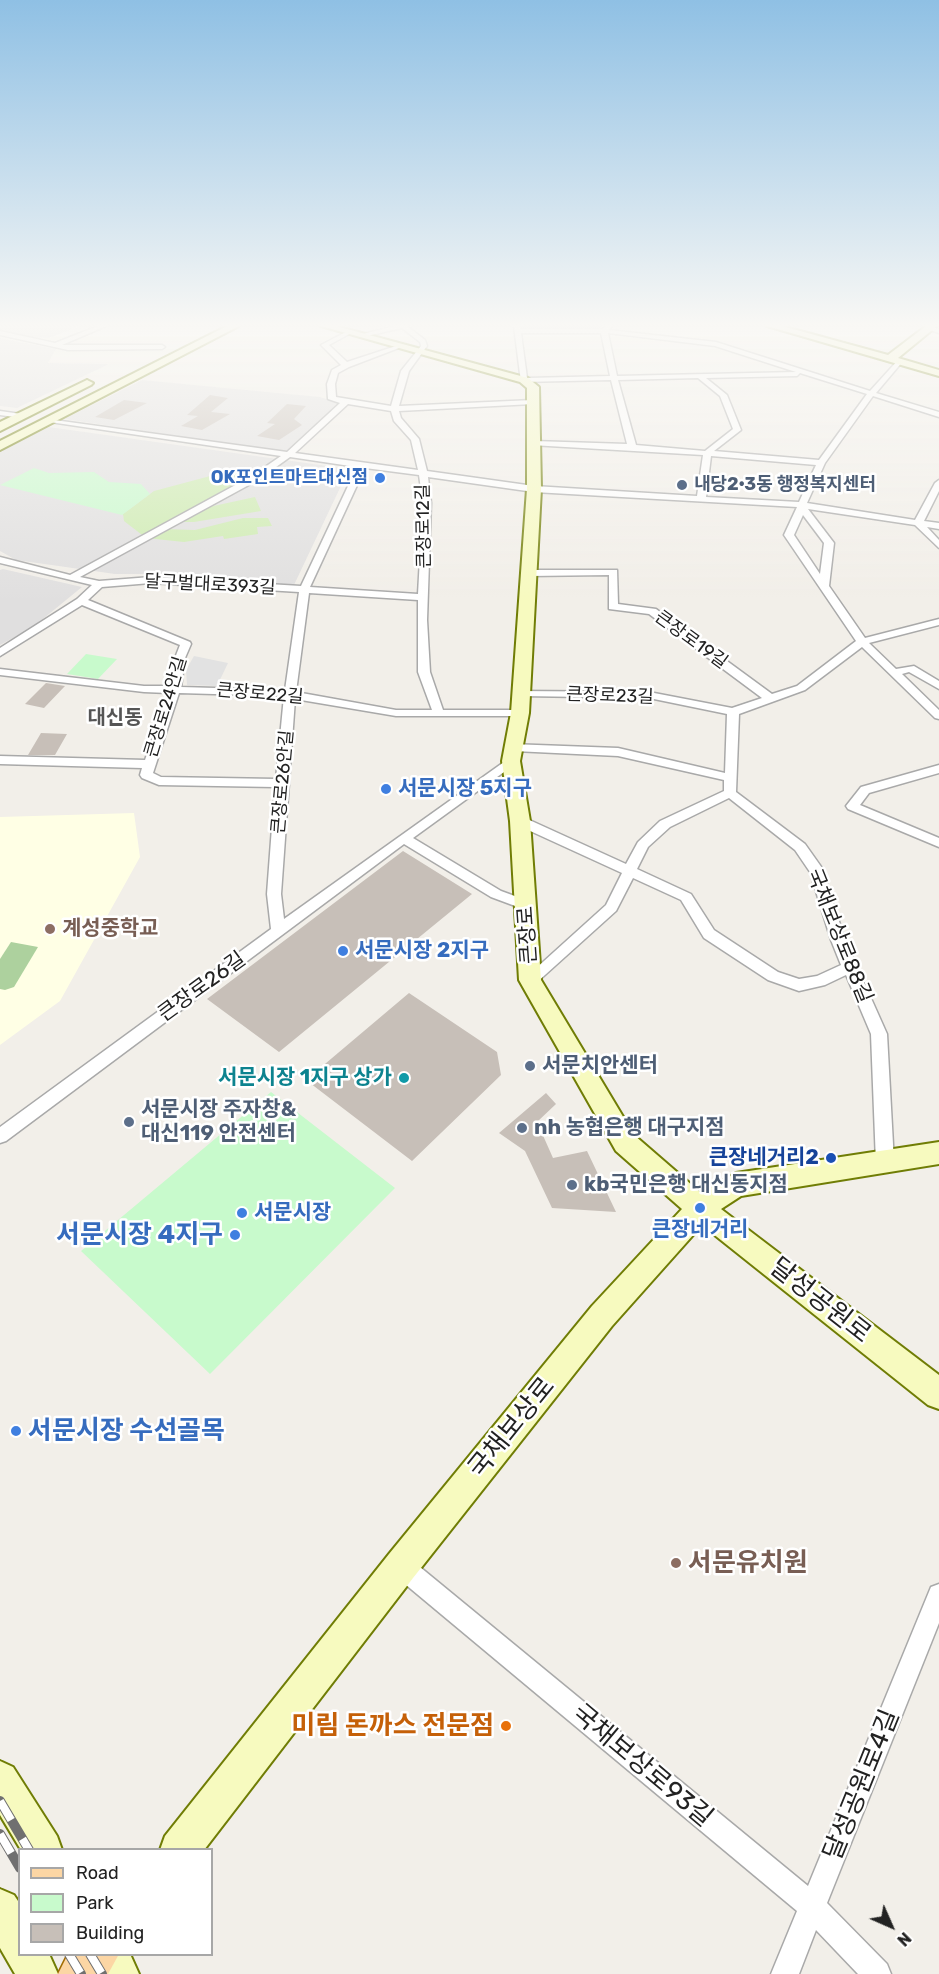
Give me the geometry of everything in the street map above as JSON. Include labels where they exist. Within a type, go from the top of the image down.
[{"type":"main road","points":[[80,1974],[95,1956]]},
{"type":"street","points":[[0,427],[17,418]]},
{"type":"street","points":[[0,446],[53,418]]},
{"type":"street","points":[[73,577],[255,478],[287,456],[328,418]]},
{"type":"street","name":"큰장로12길","points":[[397,418],[415,439],[423,474],[427,503],[424,672],[439,713]]},
{"type":"street","name":"큰장로","points":[[533,418],[534,489],[529,573],[520,713],[513,754],[520,821],[530,980],[625,1143],[700,1208]]},
{"type":"street","points":[[624,418],[632,447]]},
{"type":"street","points":[[701,500],[707,453],[737,430],[732,418]]},
{"type":"street","points":[[853,418],[820,463],[789,535],[862,642],[939,716]]},
{"type":"street","points":[[47,421],[534,489],[800,505],[939,526]]},
{"type":"street","points":[[534,443],[632,447],[820,463]]},
{"type":"street","name":"큰장로26안길","points":[[278,931],[274,894],[282,783],[290,694],[304,590],[362,466]]},
{"type":"street","points":[[918,523],[939,483]]},
{"type":"street","points":[[800,505],[829,543],[824,586]]},
{"type":"street","points":[[918,523],[939,545]]},
{"type":"street","name":"달구벌대로393길","points":[[0,560],[33,570],[99,584],[151,580],[424,597]]},
{"type":"street","name":"큰장로19길","points":[[529,573],[614,572],[613,607],[652,611],[771,699]]},
{"type":"street","points":[[0,652],[81,601],[99,584]]},
{"type":"street","name":"큰장로24안길","points":[[81,601],[186,644],[180,658],[175,689],[147,769]]},
{"type":"street","points":[[530,980],[611,908],[643,845],[665,824],[730,793],[734,712],[801,688],[862,642],[939,621]]},
{"type":"street","points":[[894,673],[910,668],[939,686]]},
{"type":"street","name":"큰장로22길","points":[[0,672],[144,689],[290,694],[396,713],[520,713]]},
{"type":"street","name":"큰장로23길","points":[[521,693],[649,695],[734,712]]},
{"type":"street","points":[[513,754],[618,752],[731,778]]},
{"type":"street","name":"큰장로26길","points":[[0,1136],[404,838],[513,754]]},
{"type":"street","points":[[0,760],[147,769],[159,780],[282,783]]},
{"type":"street","points":[[939,769],[865,790],[852,806],[939,843]]},
{"type":"street","name":"국채보상로88길","points":[[730,793],[800,847],[817,871],[838,940],[879,1034],[885,1163]]},
{"type":"street","points":[[520,821],[686,897],[709,934],[773,976],[799,985],[820,981],[850,967]]},
{"type":"street","points":[[404,838],[496,894],[526,905]]},
{"type":"street","name":"국채보상로","points":[[181,1848],[401,1566],[602,1316],[700,1208],[736,1185],[939,1153]]},
{"type":"street","name":"달성공원로","points":[[700,1208],[939,1394]]},
{"type":"street","name":"국채보상로93길","points":[[401,1566],[813,1907],[877,1974]]},
{"type":"street","name":"달성공원로4길","points":[[785,1974],[939,1595]]},
{"type":"street","points":[[0,1780],[41,1848]]},
{"type":"street","points":[[0,1909],[18,1940]]},
{"type":"street","points":[[27,1956],[37,1974]]},
{"type":"street","points":[[108,1956],[118,1974]]},
{"type":"shaded area","points":[[66,418],[322,418],[285,452],[64,419]]},
{"type":"shaded area","points":[[49,427],[349,469],[294,585],[156,574],[115,574],[16,560],[0,551],[0,451]]},
{"type":"shaded area","points":[[0,570],[82,587],[33,627],[0,645]]},
{"type":"shaded area","points":[[194,656],[228,663],[217,686],[187,685],[186,670]]},
{"type":"shaded area","name":"계성중학교","points":[[134,813],[140,857],[60,1001],[0,1045],[0,817]]},
{"type":"green space","points":[[34,468],[49,473],[94,472],[109,482],[141,484],[150,494],[122,515],[0,485]]},
{"type":"green space","points":[[267,470],[195,510],[255,497],[261,511],[194,522],[174,522],[163,529],[195,530],[243,518],[268,518],[272,526],[257,527],[258,534],[184,542],[146,538],[124,521],[123,514],[154,491],[214,475]]},
{"type":"green space","points":[[86,654],[117,659],[98,679],[67,674]]},
{"type":"green space","points":[[11,942],[38,947],[14,987],[5,990],[0,989],[0,959]]},
{"type":"green space","points":[[271,1092],[395,1188],[210,1374],[81,1251]]},
{"type":"building","points":[[194,418],[223,418],[202,430],[181,426]]},
{"type":"building","points":[[272,418],[295,418],[302,425],[279,440],[257,436],[275,424],[267,423]]},
{"type":"building","points":[[46,683],[65,686],[44,708],[25,704]]},
{"type":"building","points":[[41,733],[67,734],[55,755],[28,755]]},
{"type":"building","points":[[403,851],[472,894],[279,1052],[207,999]]},
{"type":"building","name":"서문시장 1지구 상가","points":[[409,993],[497,1052],[501,1075],[412,1161],[306,1080]]},
{"type":"building","name":"kb국민은행 대신동지점","points":[[546,1093],[556,1104],[537,1122],[553,1158],[587,1151],[616,1212],[552,1208],[525,1151],[499,1133]]},
{"type":"railway","points":[[0,1801],[28,1848]]},
{"type":"railway","points":[[0,1834],[18,1865]]},
{"type":"railway","points":[[70,1956],[81,1974]]},
{"type":"railway","points":[[91,1956],[102,1974]]},
{"type":"place","name":"OK포인트마트대신점","points":[[380,478]]},
{"type":"place","name":"내당2·3동 행정복지센터","points":[[682,485]]},
{"type":"place","name":"서문시장 5지구","points":[[386,789]]},
{"type":"place","name":"계성중학교","points":[[50,929]]},
{"type":"place","name":"서문시장 2지구","points":[[343,951]]},
{"type":"place","name":"서문치안센터","points":[[530,1066]]},
{"type":"place","name":"서문시장 1지구 상가","points":[[404,1078]]},
{"type":"place","name":"서문시장 주자창& 대신119 안전센터","points":[[129,1122]]},
{"type":"place","name":"nh 농협은행 대구지점","points":[[522,1128]]},
{"type":"place","name":"큰장네거리2","points":[[831,1158]]},
{"type":"place","name":"kb국민은행 대신동지점","points":[[572,1185]]},
{"type":"place","name":"큰장네거리","points":[[700,1208]]},
{"type":"place","name":"서문시장","points":[[242,1213]]},
{"type":"place","name":"서문시장 4지구","points":[[235,1235]]},
{"type":"place","name":"서문시장 수선골목","points":[[16,1431]]},
{"type":"place","name":"서문유치원","points":[[676,1563]]},
{"type":"place","name":"미림 돈까스 전문점","points":[[506,1726]]},
{"type":"district","name":"대신동","points":[[115,718]]}]
